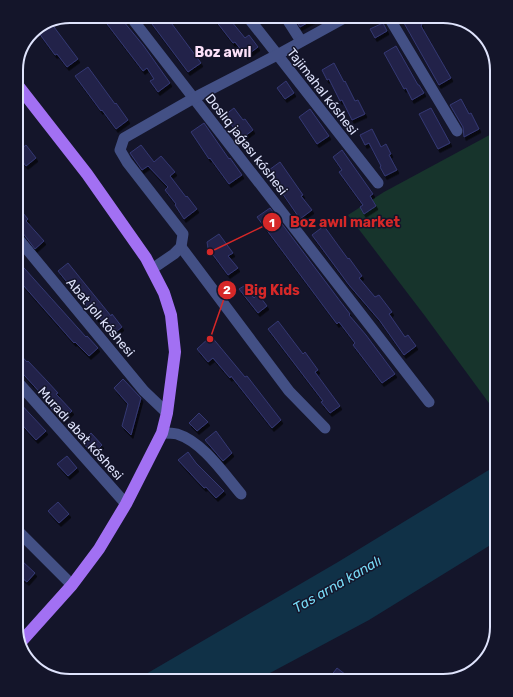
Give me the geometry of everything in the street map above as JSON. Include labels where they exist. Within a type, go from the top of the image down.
[{"type":"main road","points":[[23,92],[87,174],[146,258],[164,293],[169,308],[175,352],[167,413],[162,433],[126,504],[99,549],[72,585],[25,638]]},
{"type":"street","name":"Doslıq jaǵası kóshesi","points":[[135,23],[429,402]]},
{"type":"street","name":"Tajimahal kóshesi","points":[[252,23],[378,184]]},
{"type":"street","points":[[289,23],[301,41]]},
{"type":"street","points":[[152,269],[174,254],[181,247],[183,234],[127,162],[120,150],[124,138],[194,98],[335,23]]},
{"type":"street","points":[[392,23],[457,131]]},
{"type":"street","name":"Abat jolı kóshesi","points":[[23,244],[144,391],[167,413]]},
{"type":"street","points":[[181,247],[288,391],[324,428]]},
{"type":"street","name":"Muradı abat kóshesi","points":[[23,388],[126,504]]},
{"type":"street","points":[[162,433],[176,434],[187,438],[201,448],[241,494]]},
{"type":"street","points":[[23,536],[72,585]]},
{"type":"green space","points":[[490,135],[490,404],[348,215],[384,192]]},
{"type":"water","name":"Tas arna kanalı","points":[[490,469],[490,545],[369,620],[268,674],[146,674],[338,562]]},
{"type":"building","points":[[106,23],[125,23],[143,45],[170,83],[158,92],[150,81],[154,79],[147,68],[143,71]]},
{"type":"building","points":[[151,23],[171,23],[201,63],[188,72]]},
{"type":"building","points":[[217,23],[233,23],[245,38],[249,35],[258,47],[246,56],[235,42],[233,43]]},
{"type":"building","points":[[297,23],[307,23],[300,27]]},
{"type":"building","points":[[383,23],[387,31],[375,38],[370,29]]},
{"type":"building","points":[[404,23],[421,23],[421,26],[451,78],[439,85]]},
{"type":"building","points":[[54,26],[78,59],[67,67],[57,54],[55,55],[40,34]]},
{"type":"building","points":[[396,46],[424,93],[412,100],[406,88],[404,89],[384,53]]},
{"type":"building","points":[[334,63],[355,101],[358,100],[365,114],[352,120],[342,100],[340,101],[329,79],[327,80],[322,70]]},
{"type":"building","points":[[88,67],[128,120],[116,129],[75,76]]},
{"type":"building","points":[[286,81],[294,93],[285,99],[277,88]]},
{"type":"building","points":[[461,99],[469,114],[471,113],[479,129],[464,137],[463,127],[450,105]]},
{"type":"building","points":[[234,108],[253,130],[241,139],[225,115]]},
{"type":"building","points":[[431,108],[450,143],[438,149],[419,114]]},
{"type":"building","points":[[310,109],[329,136],[317,144],[299,117]]},
{"type":"building","points":[[204,123],[242,175],[229,184],[210,158],[209,159],[191,132]]},
{"type":"building","points":[[372,129],[381,147],[386,144],[391,154],[389,155],[397,170],[385,176],[369,143],[365,145],[360,135]]},
{"type":"building","points":[[26,145],[36,158],[26,166],[23,162],[23,147]]},
{"type":"building","points":[[141,145],[154,162],[161,156],[175,172],[170,176],[197,209],[184,219],[175,205],[176,204],[165,190],[168,187],[148,166],[142,170],[130,153]]},
{"type":"building","points":[[342,150],[373,194],[370,196],[376,206],[364,214],[360,207],[363,205],[339,172],[342,170],[333,157]]},
{"type":"building","points":[[280,162],[303,195],[301,196],[312,210],[300,219],[278,187],[280,185],[269,170]]},
{"type":"building","points":[[270,208],[350,314],[349,315],[395,374],[382,383],[353,345],[355,343],[339,322],[337,324],[257,217]]},
{"type":"building","points":[[23,213],[28,219],[26,221],[44,241],[35,249],[23,233]]},
{"type":"building","points":[[324,226],[362,276],[359,278],[375,297],[379,295],[392,312],[389,314],[405,337],[408,335],[416,346],[404,355],[380,321],[349,285],[312,235]]},
{"type":"building","points":[[219,234],[233,253],[228,256],[238,268],[228,275],[208,248],[207,242]]},
{"type":"building","points":[[68,263],[111,316],[112,314],[122,327],[112,335],[99,317],[97,319],[58,271]]},
{"type":"building","points":[[23,267],[86,337],[87,336],[98,348],[89,356],[75,342],[74,343],[23,285]]},
{"type":"building","points":[[244,286],[254,298],[258,294],[267,306],[258,313],[239,289]]},
{"type":"building","points":[[278,321],[303,354],[305,352],[318,370],[315,372],[340,406],[330,413],[321,402],[323,401],[268,329]]},
{"type":"building","points":[[211,336],[245,377],[247,376],[281,420],[272,428],[231,376],[230,378],[213,358],[208,362],[197,349]]},
{"type":"building","points":[[23,358],[47,381],[58,393],[56,394],[72,411],[62,420],[51,408],[53,407],[23,374]]},
{"type":"building","points":[[123,379],[141,398],[131,435],[122,426],[128,404],[114,388]]},
{"type":"building","points":[[23,406],[46,431],[36,440],[23,426]]},
{"type":"building","points":[[199,413],[208,422],[197,431],[189,423]]},
{"type":"building","points":[[216,431],[232,453],[223,461],[205,440]]},
{"type":"building","points":[[91,433],[102,445],[93,454],[82,442]]},
{"type":"building","points":[[188,452],[196,463],[224,491],[216,498],[206,487],[204,488],[178,460]]},
{"type":"building","points":[[67,456],[77,468],[68,476],[57,464]]},
{"type":"building","points":[[58,502],[69,514],[59,523],[48,511]]},
{"type":"building","points":[[23,562],[35,573],[27,582],[23,579]]},
{"type":"building","points":[[337,668],[345,674],[332,674]]},
{"type":"place","name":"Boz awıl market","points":[[210,252]]},
{"type":"place","name":"Big Kids","points":[[210,339]]},
{"type":"district","name":"Boz awıl","points":[[223,52]]}]
